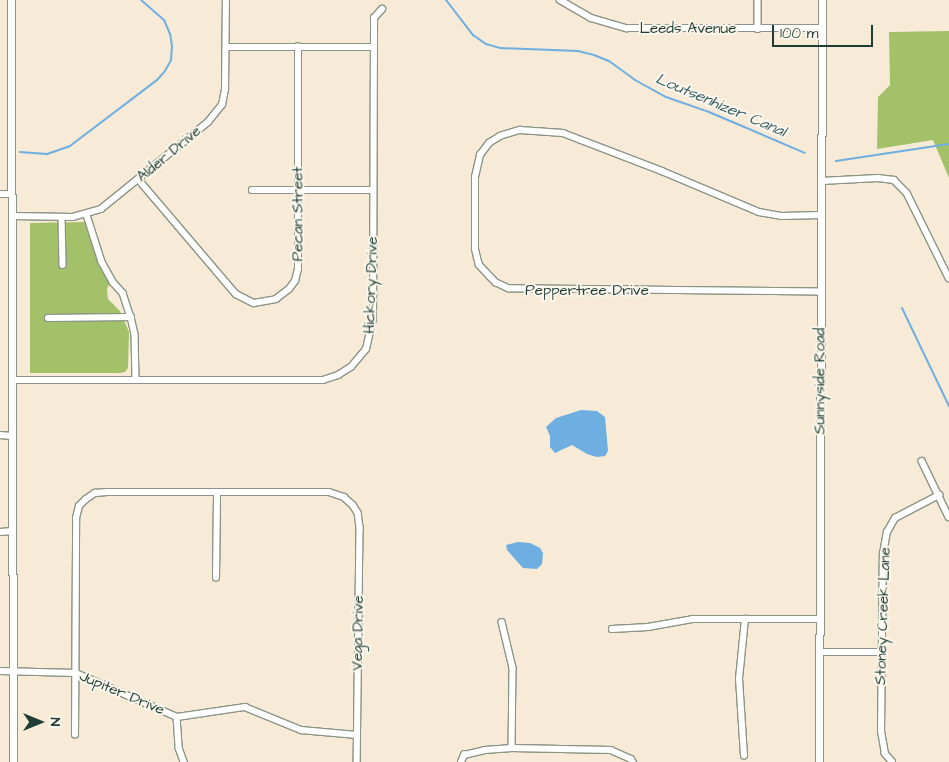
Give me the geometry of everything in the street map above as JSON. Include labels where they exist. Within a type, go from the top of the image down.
[{"type":"street","points":[[11,0],[13,380],[12,762]]},
{"type":"street","name":"Alder Drive","points":[[12,216],[62,217],[87,214],[101,209],[208,122],[222,105],[225,89],[226,0]]},
{"type":"street","name":"Leeds Avenue","points":[[560,0],[591,18],[627,28],[822,28]]},
{"type":"street","points":[[758,0],[758,29]]},
{"type":"street","name":"Sunnyside Road","points":[[820,762],[822,0]]},
{"type":"street","name":"Hickory Drive","points":[[13,380],[322,380],[338,375],[351,367],[366,349],[372,327],[374,18],[382,9]]},
{"type":"street","points":[[226,47],[374,47]]},
{"type":"street","name":"Pecan Street","points":[[139,180],[236,294],[254,303],[276,299],[289,290],[295,281],[298,268],[298,47]]},
{"type":"street","name":"Peppertree Drive","points":[[821,215],[781,216],[759,212],[662,171],[563,133],[520,130],[500,136],[489,143],[480,156],[475,177],[474,249],[479,265],[496,283],[509,289],[821,292]]},
{"type":"street","points":[[822,181],[878,178],[894,180],[907,193],[949,278]]},
{"type":"street","points":[[252,190],[373,190]]},
{"type":"street","points":[[0,194],[12,194]]},
{"type":"street","points":[[87,214],[102,262],[113,282],[123,293],[131,317],[135,335],[136,380]]},
{"type":"street","points":[[62,217],[63,265]]},
{"type":"street","points":[[48,318],[131,317]]},
{"type":"street","points":[[0,436],[12,436]]},
{"type":"street","points":[[922,461],[949,517]]},
{"type":"street","points":[[74,735],[76,518],[79,506],[86,499],[96,494],[107,492],[217,493],[216,578]]},
{"type":"street","name":"Vega Drive","points":[[217,493],[329,492],[344,497],[358,513],[360,528],[358,762]]},
{"type":"street","name":"Stoney Creek Lane","points":[[892,762],[885,754],[881,732],[883,554],[887,532],[895,518],[939,495]]},
{"type":"street","points":[[0,532],[13,531]]},
{"type":"street","points":[[612,629],[693,619],[820,619]]},
{"type":"street","points":[[744,756],[740,680],[745,619]]},
{"type":"street","points":[[502,622],[513,668],[512,748]]},
{"type":"street","points":[[820,652],[882,652]]},
{"type":"street","name":"Jupiter Drive","points":[[0,671],[76,673],[177,717],[245,707],[301,730],[357,735]]},
{"type":"street","points":[[177,717],[179,748],[184,762]]},
{"type":"street","points":[[462,762],[464,756],[485,750],[512,748],[611,750],[631,759],[633,762]]},
{"type":"green space","points":[[949,31],[949,178],[933,140],[877,149],[878,97],[890,85],[889,32]]},
{"type":"green space","points":[[86,222],[98,259],[110,282],[107,289],[108,299],[120,311],[129,332],[128,368],[125,372],[119,373],[30,373],[30,223]]},
{"type":"water","points":[[581,410],[597,411],[605,417],[608,451],[605,456],[597,457],[587,454],[572,445],[555,453],[550,447],[550,436],[546,427],[556,418]]},
{"type":"water","points":[[518,542],[530,543],[540,548],[543,553],[542,564],[537,569],[523,568],[507,550],[506,545]]},
{"type":"waterway","name":"Loutsenhizer Canal","points":[[20,152],[47,154],[70,146],[157,80],[165,71],[171,60],[172,46],[170,34],[164,20],[141,0]]},
{"type":"waterway","name":"Loutsenhizer Canal","points":[[446,0],[473,35],[486,44],[500,48],[578,51],[594,55],[609,61],[635,80],[666,97],[709,112],[805,153]]},
{"type":"waterway","name":"Loutsenhizer Canal","points":[[836,161],[949,144]]},
{"type":"waterway","points":[[902,308],[949,406]]}]
